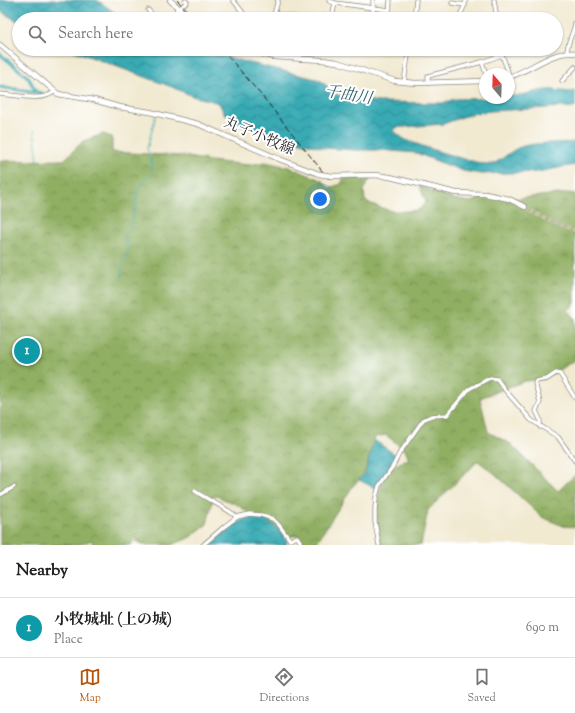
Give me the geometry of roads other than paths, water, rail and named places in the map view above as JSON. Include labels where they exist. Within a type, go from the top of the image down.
[{"type":"street","points":[[170,0],[182,12]]},
{"type":"street","points":[[177,12],[178,8],[187,2],[185,0]]},
{"type":"street","points":[[233,0],[242,12]]},
{"type":"street","points":[[275,12],[278,0]]},
{"type":"street","points":[[329,0],[335,3],[389,10],[390,0]]},
{"type":"street","points":[[372,12],[373,0]]},
{"type":"street","points":[[415,12],[416,0]]},
{"type":"street","points":[[462,12],[466,0]]},
{"type":"street","points":[[494,0],[496,12]]},
{"type":"street","points":[[333,12],[335,3]]},
{"type":"street","points":[[452,3],[465,5]]},
{"type":"street","points":[[567,53],[568,41],[575,23]]},
{"type":"street","name":"丸子小牧線","points":[[0,45],[12,55]]},
{"type":"street","points":[[563,54],[575,53]]},
{"type":"street","name":"丸子小牧線","points":[[13,56],[54,92],[119,107],[150,112],[198,124],[319,174],[343,177],[376,175],[390,177],[456,193],[485,194],[495,196],[508,199],[525,207]]},
{"type":"street","points":[[269,56],[337,62],[385,79],[404,82],[428,83],[479,81]]},
{"type":"street","points":[[404,82],[408,56]]},
{"type":"street","points":[[428,83],[428,76],[499,56]]},
{"type":"street","points":[[502,56],[507,68]]},
{"type":"street","points":[[515,75],[554,56]]},
{"type":"street","points":[[482,62],[484,68]]},
{"type":"street","points":[[562,81],[575,67]]},
{"type":"street","points":[[0,94],[39,98],[54,92]]},
{"type":"street","points":[[540,427],[540,419],[536,410],[540,402],[536,382],[547,379],[556,373],[560,374],[575,398]]},
{"type":"street","points":[[379,545],[376,522],[377,492],[379,486],[393,466],[399,454],[423,420],[431,416],[447,415],[469,389],[490,378],[497,379],[531,420],[558,437],[562,445],[575,461]]},
{"type":"street","points":[[0,495],[14,487]]},
{"type":"street","points":[[194,491],[206,499],[223,506],[237,517]]},
{"type":"street","points":[[203,545],[237,517],[249,514],[267,516],[277,523],[290,540]]},
{"type":"street","points":[[288,545],[290,540],[297,537],[300,541],[300,545]]},
{"type":"water","points":[[0,0],[97,0],[114,12],[12,12],[12,18],[0,11]]},
{"type":"water","points":[[88,56],[222,56],[320,80],[337,95],[378,102],[442,103],[455,99],[479,99],[479,104],[515,104],[515,95],[547,90],[568,92],[575,91],[575,108],[566,107],[490,111],[471,114],[443,124],[393,128],[399,136],[410,142],[486,164],[495,163],[523,146],[575,142],[575,165],[537,172],[481,174],[463,171],[416,153],[324,148],[258,131],[233,120],[224,113],[219,103],[195,97]]},
{"type":"water","points":[[374,440],[396,455],[377,489],[359,480],[365,473]]},
{"type":"water","points":[[252,516],[268,521],[277,528],[287,541],[286,545],[209,545],[231,526]]},
{"type":"waterway","points":[[0,54],[28,77],[36,92]]},
{"type":"waterway","points":[[0,87],[42,93]]},
{"type":"waterway","points":[[121,279],[121,264],[126,258],[128,250],[125,234],[129,231],[133,218],[139,186],[152,172],[151,160],[147,149],[156,115]]},
{"type":"waterway","points":[[34,130],[38,161]]},
{"type":"tunnel","points":[[525,207],[536,214],[575,230]]},
{"type":"railway","points":[[177,0],[188,12]]},
{"type":"railway","points":[[228,56],[331,182]]},
{"type":"place","name":"小牧城址 (上の城)","points":[[27,351]]},
{"type":"water label","name":"千曲川","points":[[348,96]]}]
